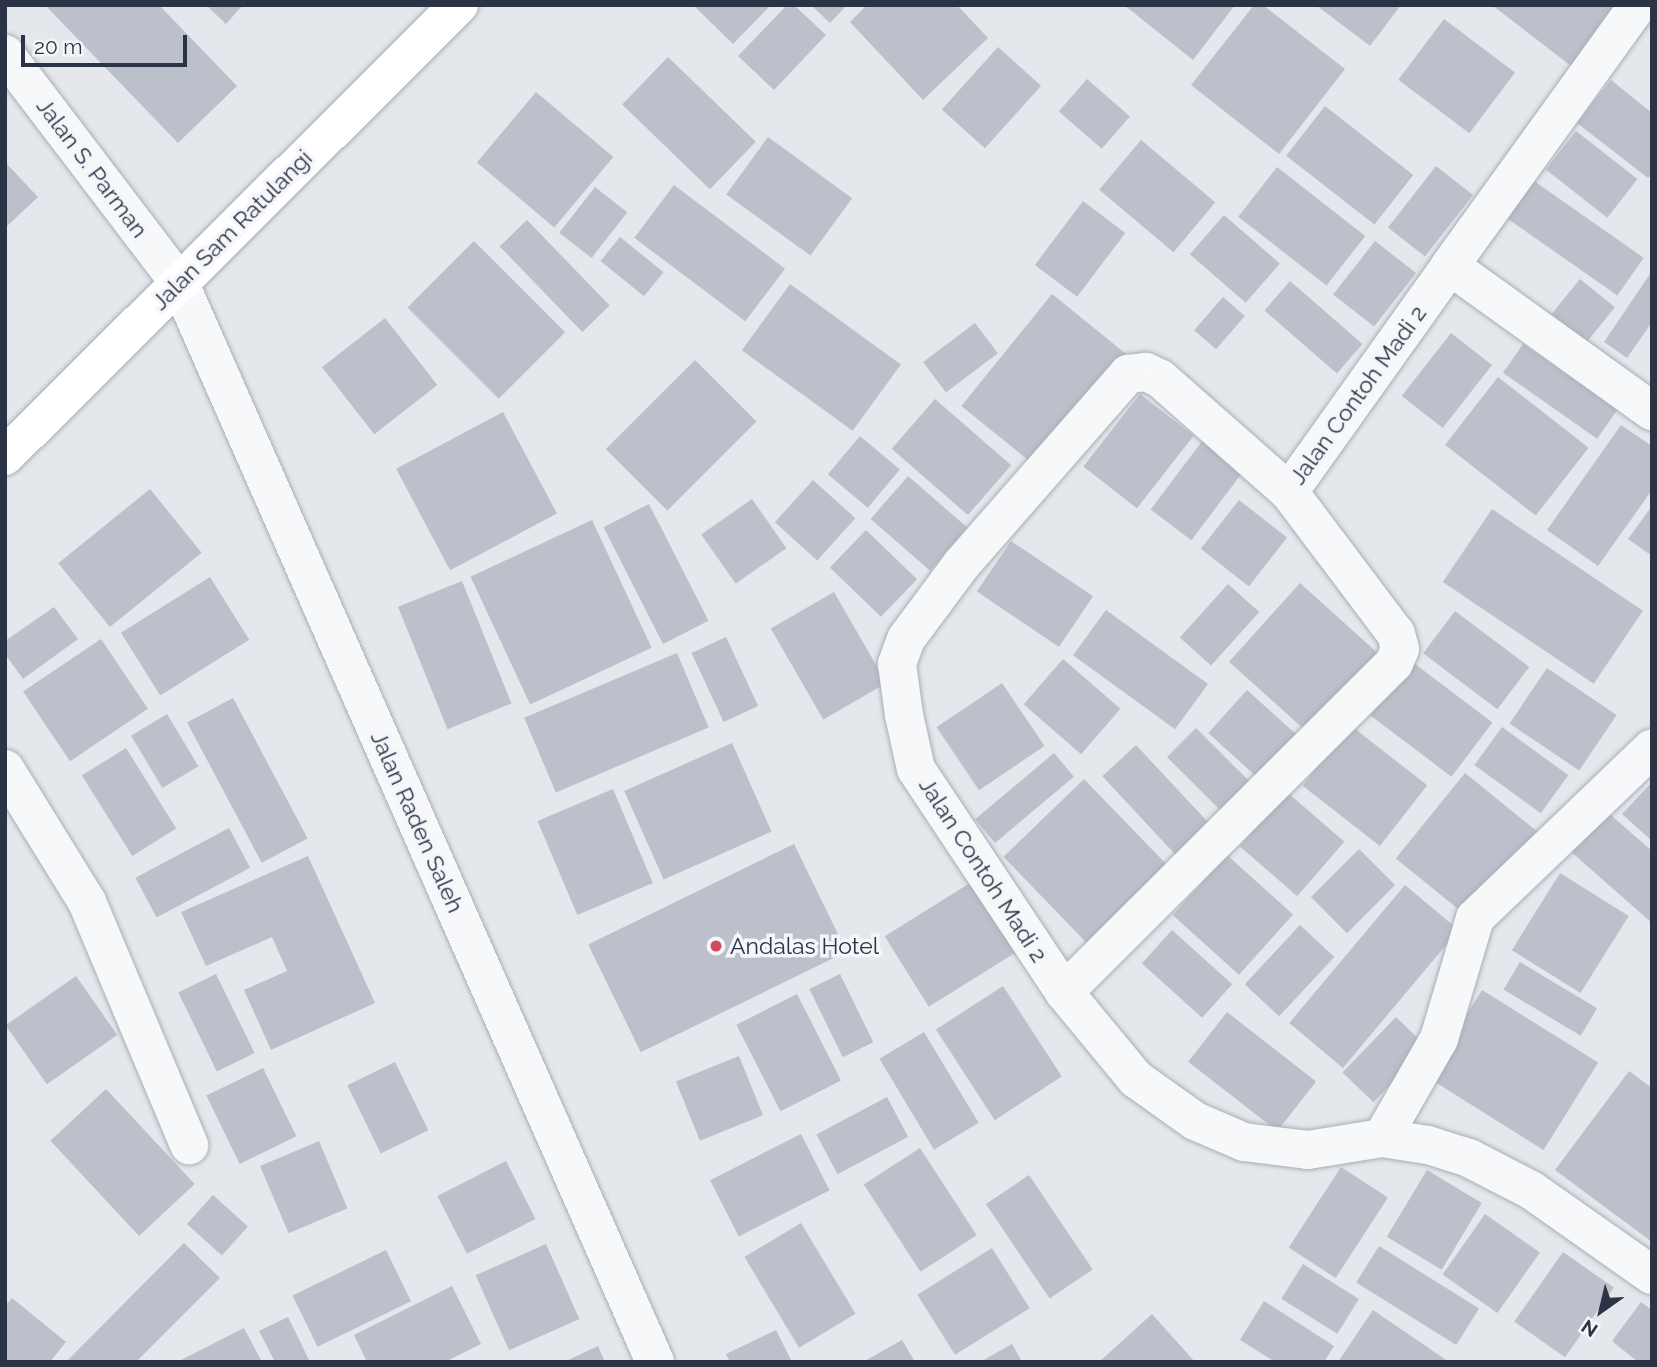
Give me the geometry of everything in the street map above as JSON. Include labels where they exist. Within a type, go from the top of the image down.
[{"type":"highway","name":"Jalan Sam Ratulangi","points":[[5,456],[459,5]]},
{"type":"street","name":"Jalan Contoh Madi 2","points":[[1638,5],[1289,492],[1161,379],[1146,372],[1128,374],[961,565],[906,639],[897,664],[916,769],[1064,992],[1136,1079],[1195,1121],[1244,1142],[1308,1150],[1381,1138],[1469,1158],[1531,1190],[1652,1275]]},
{"type":"street","name":"Jalan S. Parman","points":[[5,54],[179,282]]},
{"type":"street","points":[[1450,266],[1652,411]]},
{"type":"street","name":"Jalan Raden Saleh","points":[[179,282],[655,1362]]},
{"type":"street","points":[[1064,992],[1394,663],[1400,649],[1396,634],[1289,492]]},
{"type":"street","points":[[1381,1138],[1438,1039],[1475,918],[1652,748]]},
{"type":"street","points":[[5,769],[87,902],[189,1145]]},
{"type":"building","points":[[45,5],[159,5],[237,86],[178,143]]},
{"type":"building","points":[[206,5],[243,5],[226,24]]},
{"type":"building","points":[[693,5],[771,5],[733,44]]},
{"type":"building","points":[[787,5],[794,5],[826,35],[774,90],[738,56]]},
{"type":"building","points":[[811,5],[847,5],[830,23]]},
{"type":"building","points":[[867,5],[957,5],[988,38],[923,100],[850,22]]},
{"type":"building","points":[[1124,5],[1235,5],[1193,60]]},
{"type":"building","points":[[1254,5],[1263,5],[1345,69],[1279,154],[1191,85]]},
{"type":"building","points":[[1316,5],[1401,5],[1370,46]]},
{"type":"building","points":[[1492,5],[1624,5],[1575,69]]},
{"type":"building","points":[[1444,19],[1515,73],[1469,133],[1398,80]]},
{"type":"building","points":[[998,47],[1041,86],[985,148],[942,109]]},
{"type":"building","points":[[668,57],[756,142],[710,189],[622,104]]},
{"type":"building","points":[[1087,79],[1130,116],[1102,149],[1059,111]]},
{"type":"building","points":[[1611,80],[1652,113],[1652,174],[1648,178],[1577,123]]},
{"type":"building","points":[[536,92],[613,157],[554,227],[477,162]]},
{"type":"building","points":[[1325,106],[1413,175],[1374,225],[1286,156]]},
{"type":"building","points":[[1576,131],[1637,179],[1607,218],[1546,170]]},
{"type":"building","points":[[768,137],[852,198],[810,256],[726,194]]},
{"type":"building","points":[[1141,140],[1215,202],[1174,252],[1099,190]]},
{"type":"building","points":[[5,162],[38,197],[5,228]]},
{"type":"building","points":[[1436,166],[1473,195],[1425,256],[1388,227]]},
{"type":"building","points":[[1277,167],[1365,236],[1326,286],[1238,217]]},
{"type":"building","points":[[1534,181],[1644,258],[1617,296],[1508,219]]},
{"type":"building","points":[[674,185],[785,269],[745,321],[634,238]]},
{"type":"building","points":[[595,187],[627,212],[592,258],[559,233]]},
{"type":"building","points":[[1083,201],[1125,233],[1077,297],[1035,265]]},
{"type":"building","points":[[1224,215],[1280,264],[1246,303],[1190,254]]},
{"type":"building","points":[[527,220],[610,306],[582,332],[500,246]]},
{"type":"building","points":[[620,237],[664,272],[644,296],[600,261]]},
{"type":"building","points":[[474,241],[565,332],[499,399],[408,307]]},
{"type":"building","points":[[1375,241],[1416,273],[1374,327],[1333,295]]},
{"type":"building","points":[[1652,271],[1652,322],[1627,358],[1604,342]]},
{"type":"building","points":[[1580,279],[1615,307],[1587,342],[1552,314]]},
{"type":"building","points":[[1290,281],[1362,344],[1337,373],[1264,310]]},
{"type":"building","points":[[790,284],[901,365],[853,431],[742,350]]},
{"type":"building","points":[[1052,294],[1126,354],[1035,466],[961,406]]},
{"type":"building","points":[[1223,297],[1245,316],[1216,349],[1194,330]]},
{"type":"building","points":[[385,318],[437,385],[374,434],[322,367]]},
{"type":"building","points":[[975,323],[998,353],[946,392],[923,362]]},
{"type":"building","points":[[1451,333],[1492,365],[1443,428],[1402,396]]},
{"type":"building","points":[[1523,344],[1617,410],[1597,439],[1503,373]]},
{"type":"building","points":[[695,360],[757,422],[667,511],[606,449]]},
{"type":"building","points":[[1498,377],[1589,448],[1536,516],[1445,445]]},
{"type":"building","points":[[1140,394],[1194,436],[1137,508],[1083,466]]},
{"type":"building","points":[[935,399],[1011,465],[968,515],[892,449]]},
{"type":"building","points":[[503,412],[557,514],[450,570],[396,469]]},
{"type":"building","points":[[1621,425],[1652,446],[1652,490],[1598,566],[1547,530]]},
{"type":"building","points":[[860,436],[900,469],[868,508],[828,474]]},
{"type":"building","points":[[1203,440],[1244,471],[1191,540],[1151,509]]},
{"type":"building","points":[[908,476],[968,528],[930,571],[871,519]]},
{"type":"building","points":[[813,480],[855,518],[817,560],[775,522]]},
{"type":"building","points":[[150,489],[202,553],[110,627],[58,563]]},
{"type":"building","points":[[752,499],[786,548],[736,584],[701,535]]},
{"type":"building","points":[[1239,500],[1287,538],[1249,586],[1201,549]]},
{"type":"building","points":[[649,504],[708,621],[663,644],[604,527]]},
{"type":"building","points":[[1652,506],[1652,556],[1628,539]]},
{"type":"building","points":[[1492,509],[1643,611],[1594,684],[1443,582]]},
{"type":"building","points":[[592,520],[652,648],[530,704],[471,577]]},
{"type":"building","points":[[866,530],[917,579],[881,617],[830,567]]},
{"type":"building","points":[[1011,541],[1093,596],[1059,647],[977,592]]},
{"type":"building","points":[[210,577],[249,640],[160,695],[121,633]]},
{"type":"building","points":[[462,581],[511,703],[447,729],[398,607]]},
{"type":"building","points":[[1300,583],[1381,656],[1310,735],[1229,662]]},
{"type":"building","points":[[1228,584],[1259,612],[1211,666],[1180,638]]},
{"type":"building","points":[[834,592],[886,683],[823,719],[771,628]]},
{"type":"building","points":[[54,607],[78,639],[23,679],[5,654],[5,641]]},
{"type":"building","points":[[1106,610],[1208,684],[1175,729],[1073,655]]},
{"type":"building","points":[[1455,611],[1529,667],[1497,709],[1423,653]]},
{"type":"building","points":[[726,637],[758,706],[724,722],[692,653]]},
{"type":"building","points":[[101,639],[148,709],[70,761],[23,692]]},
{"type":"building","points":[[677,653],[709,728],[556,792],[524,718]]},
{"type":"building","points":[[1063,659],[1120,709],[1081,754],[1024,704]]},
{"type":"building","points":[[1411,661],[1492,722],[1452,777],[1370,715]]},
{"type":"building","points":[[1547,668],[1617,715],[1579,771],[1510,724]]},
{"type":"building","points":[[1002,683],[1044,746],[979,790],[937,727]]},
{"type":"building","points":[[1247,690],[1299,737],[1260,780],[1208,733]]},
{"type":"building","points":[[233,698],[308,838],[262,863],[187,722]]},
{"type":"building","points":[[167,714],[198,766],[162,788],[131,736]]},
{"type":"building","points":[[1350,725],[1427,785],[1380,846],[1303,786]]},
{"type":"building","points":[[1502,727],[1568,775],[1541,813],[1474,765]]},
{"type":"building","points":[[1196,728],[1256,788],[1227,817],[1167,757]]},
{"type":"building","points":[[732,743],[771,832],[664,880],[624,791]]},
{"type":"building","points":[[1136,745],[1210,824],[1176,855],[1102,776]]},
{"type":"building","points":[[126,748],[176,829],[132,856],[82,776]]},
{"type":"building","points":[[1054,753],[1074,777],[995,843],[975,819]]},
{"type":"building","points":[[1465,773],[1540,834],[1471,920],[1396,858]]},
{"type":"building","points":[[1084,779],[1174,873],[1094,950],[1003,857]]},
{"type":"building","points":[[1652,782],[1652,841],[1622,814]]},
{"type":"building","points":[[613,789],[653,883],[577,915],[538,821]]},
{"type":"building","points":[[1287,792],[1344,842],[1297,896],[1240,846]]},
{"type":"building","points":[[1597,803],[1652,851],[1652,923],[1561,843]]},
{"type":"building","points":[[229,828],[250,868],[157,917],[135,878]]},
{"type":"building","name":"Andalas Hotel","points":[[794,844],[847,952],[641,1052],[588,944]]},
{"type":"building","points":[[1359,849],[1395,885],[1347,933],[1311,897]]},
{"type":"building","points":[[1227,855],[1293,915],[1239,975],[1173,915]]},
{"type":"building","points":[[308,856],[375,1003],[271,1050],[244,990],[287,971],[272,937],[206,966],[181,912]]},
{"type":"building","points":[[1560,873],[1629,916],[1580,993],[1512,950]]},
{"type":"building","points":[[978,878],[1022,948],[929,1007],[885,936]]},
{"type":"building","points":[[1405,885],[1459,930],[1343,1068],[1289,1023]]},
{"type":"building","points":[[1300,925],[1334,957],[1279,1016],[1245,984]]},
{"type":"building","points":[[1172,930],[1232,984],[1202,1018],[1142,963]]},
{"type":"building","points":[[1520,962],[1597,1008],[1581,1036],[1504,989]]},
{"type":"building","points":[[216,974],[255,1053],[217,1072],[178,992]]},
{"type":"building","points":[[840,974],[873,1042],[843,1057],[809,989]]},
{"type":"building","points":[[76,976],[117,1035],[47,1084],[6,1025]]},
{"type":"building","points":[[1003,986],[1062,1077],[995,1120],[936,1030]]},
{"type":"building","points":[[1482,990],[1598,1063],[1544,1150],[1427,1077]]},
{"type":"building","points":[[797,994],[841,1080],[780,1111],[736,1025]]},
{"type":"building","points":[[1227,1012],[1316,1082],[1277,1131],[1188,1062]]},
{"type":"building","points":[[1396,1017],[1427,1047],[1373,1102],[1343,1072]]},
{"type":"building","points":[[924,1032],[979,1123],[934,1150],[879,1059]]},
{"type":"building","points":[[739,1056],[763,1115],[700,1141],[676,1081]]},
{"type":"building","points":[[395,1062],[428,1130],[381,1154],[347,1085]]},
{"type":"building","points":[[263,1068],[296,1136],[240,1164],[206,1096]]},
{"type":"building","points":[[1629,1071],[1652,1088],[1652,1242],[1555,1170]]},
{"type":"building","points":[[106,1089],[195,1184],[139,1236],[50,1141]]},
{"type":"building","points":[[887,1097],[908,1137],[837,1174],[816,1135]]},
{"type":"building","points":[[801,1134],[830,1190],[739,1236],[710,1180]]},
{"type":"building","points":[[319,1141],[348,1208],[289,1233],[260,1166]]},
{"type":"building","points":[[920,1148],[977,1235],[920,1272],[864,1184]]},
{"type":"building","points":[[506,1161],[536,1219],[467,1254],[437,1196]]},
{"type":"building","points":[[1341,1167],[1388,1197],[1336,1278],[1289,1248]]},
{"type":"building","points":[[1427,1170],[1482,1203],[1442,1270],[1387,1237]]},
{"type":"building","points":[[1029,1175],[1093,1270],[1050,1299],[986,1204]]},
{"type":"building","points":[[213,1195],[248,1226],[222,1255],[187,1224]]},
{"type":"building","points":[[1485,1214],[1540,1252],[1497,1313],[1443,1275]]},
{"type":"building","points":[[801,1223],[856,1314],[799,1348],[744,1257]]},
{"type":"building","points":[[184,1243],[220,1278],[136,1362],[66,1362]]},
{"type":"building","points":[[546,1244],[579,1319],[509,1350],[476,1275]]},
{"type":"building","points":[[1379,1246],[1479,1309],[1456,1345],[1356,1282]]},
{"type":"building","points":[[992,1248],[1030,1308],[955,1355],[917,1295]]},
{"type":"building","points":[[386,1250],[411,1301],[318,1347],[293,1296]]},
{"type":"building","points":[[1563,1252],[1614,1288],[1565,1357],[1514,1322]]},
{"type":"building","points":[[1303,1264],[1359,1299],[1337,1334],[1281,1299]]},
{"type":"building","points":[[452,1286],[481,1344],[445,1362],[367,1362],[354,1335]]},
{"type":"building","points":[[12,1298],[66,1342],[50,1362],[5,1362],[5,1306]]},
{"type":"building","points":[[1264,1301],[1334,1346],[1324,1362],[1275,1362],[1240,1340]]},
{"type":"building","points":[[1641,1302],[1652,1310],[1652,1362],[1638,1362],[1612,1341]]},
{"type":"building","points":[[1373,1310],[1449,1362],[1338,1362]]},
{"type":"building","points":[[1152,1314],[1195,1362],[1099,1362]]},
{"type":"building","points":[[288,1317],[310,1362],[275,1362],[259,1331]]},
{"type":"building","points":[[244,1328],[262,1362],[177,1362]]},
{"type":"building","points":[[776,1330],[792,1362],[730,1362],[726,1354]]},
{"type":"building","points":[[902,1340],[915,1362],[863,1362]]},
{"type":"building","points":[[1012,1344],[1022,1362],[980,1362]]},
{"type":"building","points":[[598,1346],[605,1362],[564,1362]]},
{"type":"place","name":"Andalas Hotel","points":[[716,946]]}]
